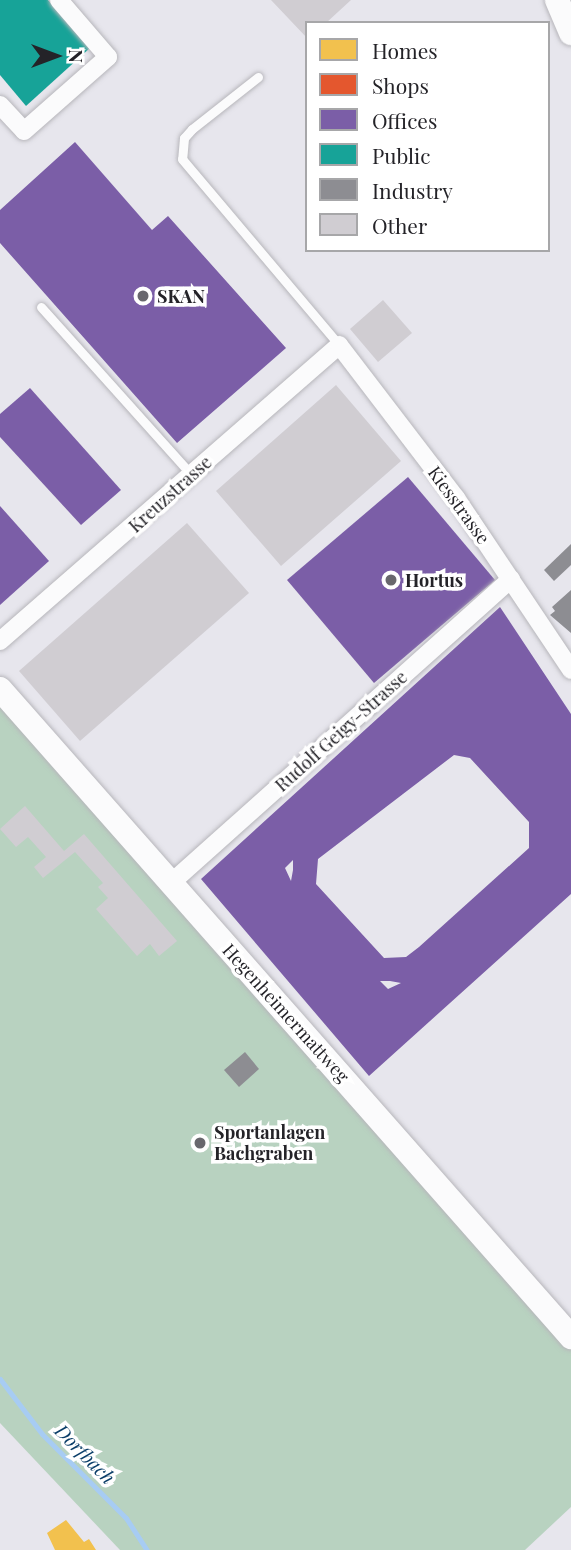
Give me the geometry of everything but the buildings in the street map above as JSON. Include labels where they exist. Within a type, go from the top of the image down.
[{"type":"street","points":[[0,105],[23,131],[108,57],[60,0]]},
{"type":"street","points":[[557,0],[571,33]]},
{"type":"street","name":"Kreuzstrasse","points":[[0,641],[339,345]]},
{"type":"street","name":"Kiesstrasse","points":[[339,345],[456,499],[571,670]]},
{"type":"street","name":"Rudolf Geigy-Strasse","points":[[171,883],[511,579]]},
{"type":"street","name":"Hegenheimermattweg","points":[[0,689],[570,1333]]},
{"type":"lane","points":[[258,77],[192,128],[184,138],[182,159],[339,345]]},
{"type":"lane","points":[[40,307],[191,474]]},
{"type":"green space","name":"Sportanlagen Bachgraben","points":[[0,689],[571,1337],[571,1507],[525,1550],[120,1550],[0,1423]]},
{"type":"waterway","name":"Dorfbach","points":[[0,1379],[42,1434],[126,1518],[147,1550]]},
{"type":"place","name":"SKAN","points":[[143,296]]},
{"type":"place","name":"Hortus","points":[[391,580]]},
{"type":"place","name":"Sportanlagen Bachgraben","points":[[200,1143]]}]
